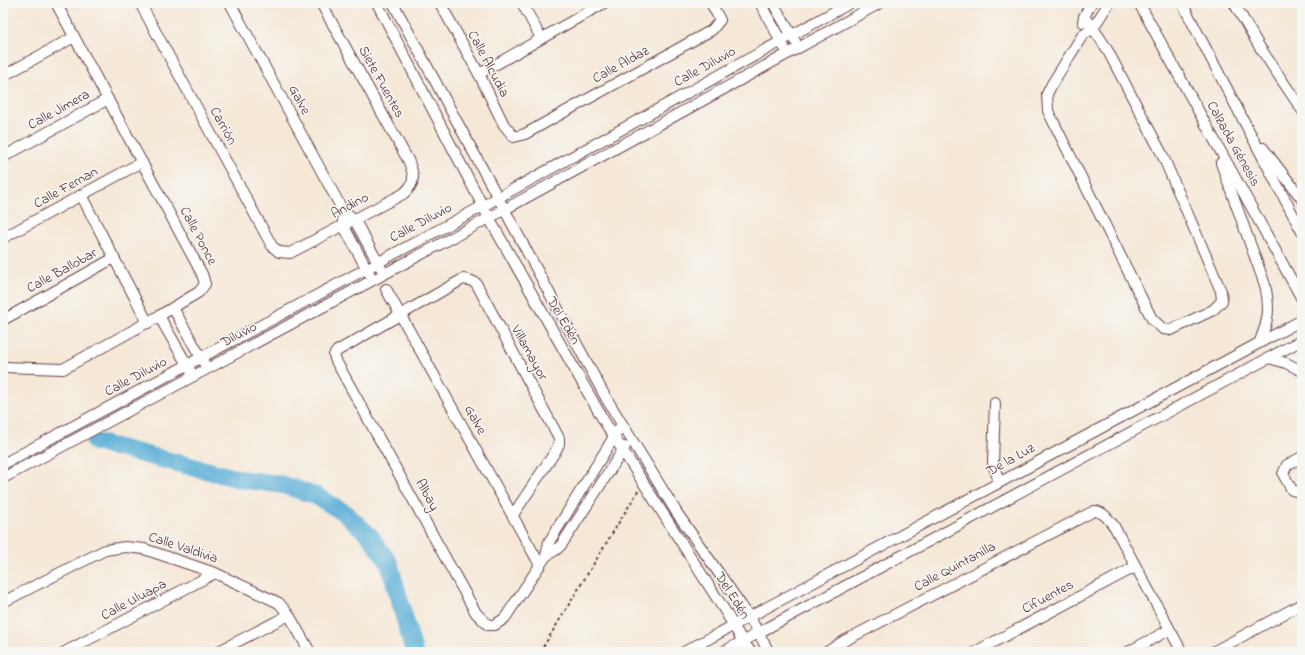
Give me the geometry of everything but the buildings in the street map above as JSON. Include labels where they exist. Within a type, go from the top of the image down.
[{"type":"street","name":"Calle Ponce","points":[[3,367],[63,369],[148,323],[199,292],[205,284],[202,274],[56,3]]},
{"type":"street","name":"Carrión","points":[[140,3],[272,246],[279,252],[290,253]]},
{"type":"street","name":"Galve","points":[[230,3],[342,209]]},
{"type":"street","name":"Siete Fuentes","points":[[321,3],[408,160],[414,176]]},
{"type":"street","name":"Del Edén","points":[[377,3],[489,218],[614,437],[743,642],[751,652]]},
{"type":"street","name":"Del Edén","points":[[393,3],[499,197],[504,209],[606,398],[677,513],[750,618],[769,652]]},
{"type":"street","name":"Calle Alcudia","points":[[440,3],[479,74],[504,124],[514,137]]},
{"type":"street","points":[[522,3],[541,38]]},
{"type":"street","points":[[479,74],[603,3]]},
{"type":"street","name":"Calle Aldaz","points":[[514,137],[525,134],[712,30],[720,20],[711,3]]},
{"type":"street","points":[[760,3],[787,54]]},
{"type":"street","points":[[773,3],[799,48]]},
{"type":"street","name":"Calle Diluvio","points":[[3,464],[483,206],[850,3]]},
{"type":"street","name":"Diluvio","points":[[3,478],[489,218],[880,3]]},
{"type":"street","points":[[1082,36],[1084,17],[1091,3]]},
{"type":"street","points":[[1084,17],[1093,28],[1109,53],[1157,144],[1221,291],[1222,301],[1213,310],[1171,330],[1163,329],[1152,319],[1048,111],[1047,94],[1052,84],[1082,36],[1093,28],[1109,3]]},
{"type":"street","name":"Calzada Génesis","points":[[1139,3],[1302,299]]},
{"type":"street","name":"Calzada Génesis","points":[[1182,3],[1302,232]]},
{"type":"street","points":[[1234,3],[1259,46],[1302,110]]},
{"type":"street","points":[[3,76],[74,37]]},
{"type":"street","name":"Calle Jimera","points":[[3,157],[108,99]]},
{"type":"street","points":[[1252,134],[1302,199]]},
{"type":"street","points":[[1212,136],[1265,285],[1269,316],[1260,341]]},
{"type":"street","name":"Calle Fernan","points":[[3,238],[142,162]]},
{"type":"street","name":"Andino","points":[[290,253],[403,194],[412,186],[414,176]]},
{"type":"street","points":[[82,195],[148,323]]},
{"type":"street","points":[[342,209],[354,219],[383,274]]},
{"type":"street","points":[[342,209],[344,225],[372,280]]},
{"type":"street","name":"Calle Ballobar","points":[[3,320],[114,258]]},
{"type":"street","name":"Villamayor","points":[[397,317],[463,279],[476,283],[559,438],[559,444],[555,452],[513,515]]},
{"type":"street","name":"Galve","points":[[386,289],[397,317],[513,515],[540,565]]},
{"type":"street","points":[[173,308],[207,369]]},
{"type":"street","points":[[159,316],[193,376]]},
{"type":"street","name":"Albay","points":[[397,317],[337,351],[334,355],[476,612],[482,621],[492,626],[499,624],[505,618],[546,556],[549,542],[622,424]]},
{"type":"street","name":"De la Luz","points":[[684,652],[750,618],[1260,341],[1302,320]]},
{"type":"street","points":[[724,652],[1302,340]]},
{"type":"street","points":[[1269,358],[1286,363],[1302,371]]},
{"type":"street","points":[[995,403],[993,463],[999,482]]},
{"type":"street","name":"Albay","points":[[546,556],[557,550],[562,544],[630,438]]},
{"type":"street","points":[[1302,457],[1287,465],[1283,474],[1292,490],[1302,493]]},
{"type":"street","name":"Calle Quintanilla","points":[[827,652],[829,649],[1081,516],[1094,511],[1099,511],[1114,526],[1135,567]]},
{"type":"street","name":"Calle Valdivia","points":[[3,602],[105,550],[125,547],[144,549],[215,573],[279,603],[289,615],[310,652]]},
{"type":"street","points":[[1135,567],[1182,652]]},
{"type":"street","name":"Cifuentes","points":[[975,652],[1135,567]]},
{"type":"street","name":"Calle Uluapa","points":[[65,652],[215,573]]},
{"type":"street","points":[[1213,652],[1302,604]]},
{"type":"street","points":[[217,652],[289,615]]},
{"type":"street","points":[[1128,652],[1169,630]]},
{"type":"path","points":[[540,652],[643,483]]},
{"type":"waterway","points":[[95,442],[240,479],[284,485],[316,496],[345,513],[370,536],[389,563],[414,652]]}]
